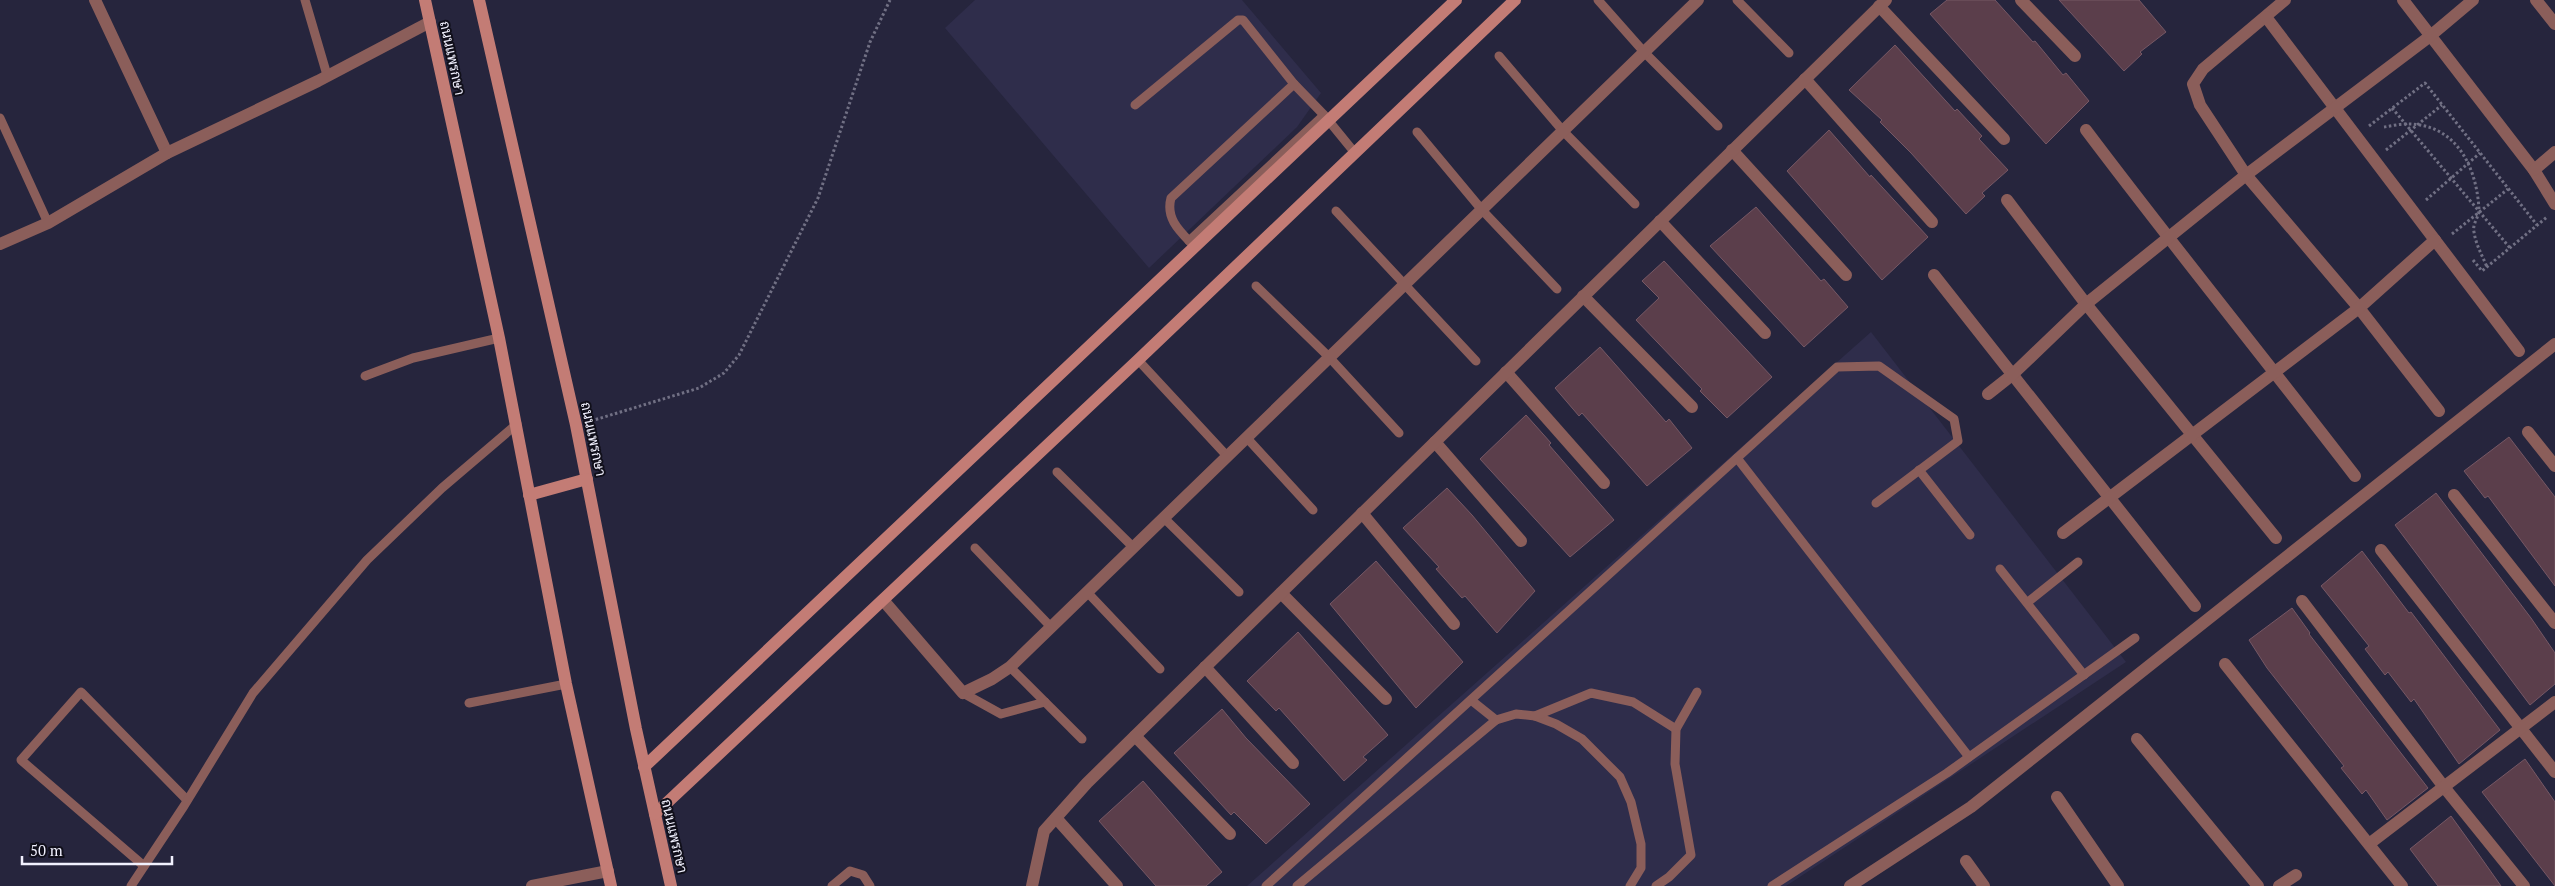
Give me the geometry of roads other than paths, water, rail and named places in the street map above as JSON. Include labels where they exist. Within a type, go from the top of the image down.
[{"type":"street","points":[[95,0],[168,153]]},
{"type":"street","name":"ถนนแพรกษา","points":[[425,0],[499,338],[566,684],[611,886]]},
{"type":"street","name":"ถนนแพรกษา","points":[[479,0],[588,479],[644,767],[671,886]]},
{"type":"street","points":[[644,767],[1192,244],[1456,0]]},
{"type":"street","points":[[655,814],[1138,360],[1515,0]]},
{"type":"street","points":[[883,600],[963,693],[992,679],[1010,666],[1698,0]]},
{"type":"street","points":[[2022,0],[2074,56]]},
{"type":"street","points":[[2285,0],[2203,69],[2194,84],[2200,105],[2246,175],[2359,308],[2439,411]]},
{"type":"street","points":[[2402,0],[2534,170],[2552,210]]},
{"type":"street","points":[[1988,394],[2012,375],[2086,304],[2246,175],[2429,37],[2472,0]]},
{"type":"street","points":[[2536,0],[2555,24]]},
{"type":"street","points":[[1032,886],[1044,832],[1087,783],[1882,3],[2004,139]]},
{"type":"street","points":[[2266,17],[2520,351]]},
{"type":"street","points":[[0,244],[48,223],[168,153],[222,129],[430,22]]},
{"type":"street","points":[[1805,79],[1932,222]]},
{"type":"street","points":[[2086,130],[2167,239],[2276,373],[2355,476]]},
{"type":"street","points":[[1732,150],[1846,275]]},
{"type":"street","points":[[2534,170],[2555,152]]},
{"type":"street","points":[[2006,200],[2086,304],[2276,538]]},
{"type":"street","points":[[1660,221],[1764,333]]},
{"type":"street","points":[[2063,533],[2276,373],[2359,308],[2435,240]]},
{"type":"street","points":[[1934,276],[2195,606]]},
{"type":"street","points":[[1583,296],[1692,407]]},
{"type":"street","points":[[1850,886],[1971,807],[2555,344]]},
{"type":"street","points":[[1506,372],[1604,483]]},
{"type":"street","points":[[2528,432],[2555,466]]},
{"type":"street","points":[[1435,442],[1521,541]]},
{"type":"street","points":[[529,495],[588,479]]},
{"type":"street","points":[[2454,496],[2555,623]]},
{"type":"street","points":[[1362,513],[1454,624]]},
{"type":"street","points":[[2382,550],[2555,772]]},
{"type":"street","points":[[1281,592],[1386,699]]},
{"type":"street","points":[[2302,602],[2444,787],[2524,886]]},
{"type":"street","points":[[2225,664],[2402,886]]},
{"type":"street","points":[[1206,667],[1293,763]]},
{"type":"street","points":[[2369,844],[2555,702]]},
{"type":"street","points":[[1135,736],[1230,834]]},
{"type":"street","points":[[2137,739],[2258,886]]},
{"type":"street","points":[[2057,797],[2118,886]]},
{"type":"street","points":[[1056,818],[1117,886]]},
{"type":"street","points":[[1966,861],[1984,886]]},
{"type":"street","points":[[532,886],[608,871]]},
{"type":"street","points":[[2279,886],[2296,875]]},
{"type":"lane","points":[[305,0],[327,75]]},
{"type":"lane","points":[[1598,0],[1644,52],[1718,126]]},
{"type":"lane","points":[[1737,0],[1789,53]]},
{"type":"lane","points":[[1136,105],[1238,20],[1243,20],[1294,84],[1327,118],[1355,152]]},
{"type":"lane","points":[[1498,56],[1563,131],[1635,204]]},
{"type":"lane","points":[[1192,244],[1171,218],[1168,208],[1171,198],[1294,84]]},
{"type":"lane","points":[[0,118],[48,223]]},
{"type":"lane","points":[[1417,132],[1482,210],[1557,289]]},
{"type":"lane","points":[[1336,211],[1403,286],[1476,361]]},
{"type":"lane","points":[[1256,286],[1329,357],[1399,433]]},
{"type":"lane","points":[[365,376],[412,358],[499,338]]},
{"type":"lane","points":[[1138,360],[1227,456]]},
{"type":"lane","points":[[1266,886],[1837,368],[1879,366],[1954,419],[1958,441],[1876,503]]},
{"type":"lane","points":[[131,886],[188,800],[253,693],[368,560],[442,488],[517,424]]},
{"type":"lane","points":[[1246,437],[1313,510]]},
{"type":"lane","points":[[1738,458],[1969,757]]},
{"type":"lane","points":[[1919,470],[1970,535]]},
{"type":"lane","points":[[1057,472],[1133,548]]},
{"type":"lane","points":[[1164,518],[1238,592]]},
{"type":"lane","points":[[975,548],[1051,627]]},
{"type":"lane","points":[[2028,602],[2078,562]]},
{"type":"lane","points":[[2000,569],[2084,675]]},
{"type":"lane","points":[[1087,592],[1160,669]]},
{"type":"lane","points":[[1772,886],[1969,757],[2135,638]]},
{"type":"lane","points":[[1010,666],[1082,739]]},
{"type":"lane","points":[[469,703],[566,684]]},
{"type":"lane","points":[[144,866],[22,760],[81,692],[188,800]]},
{"type":"lane","points":[[1656,886],[1670,877],[1691,855],[1675,764],[1676,730],[1697,692]]},
{"type":"lane","points":[[963,693],[1001,714],[1045,702]]},
{"type":"lane","points":[[1535,716],[1591,693],[1633,702],[1676,730]]},
{"type":"lane","points":[[1471,700],[1496,720]]},
{"type":"lane","points":[[1298,886],[1496,720],[1516,714],[1535,716],[1556,724],[1582,738],[1620,777],[1632,802],[1641,844],[1641,868],[1630,886]]},
{"type":"lane","points":[[832,886],[850,871],[863,874],[870,886]]}]
